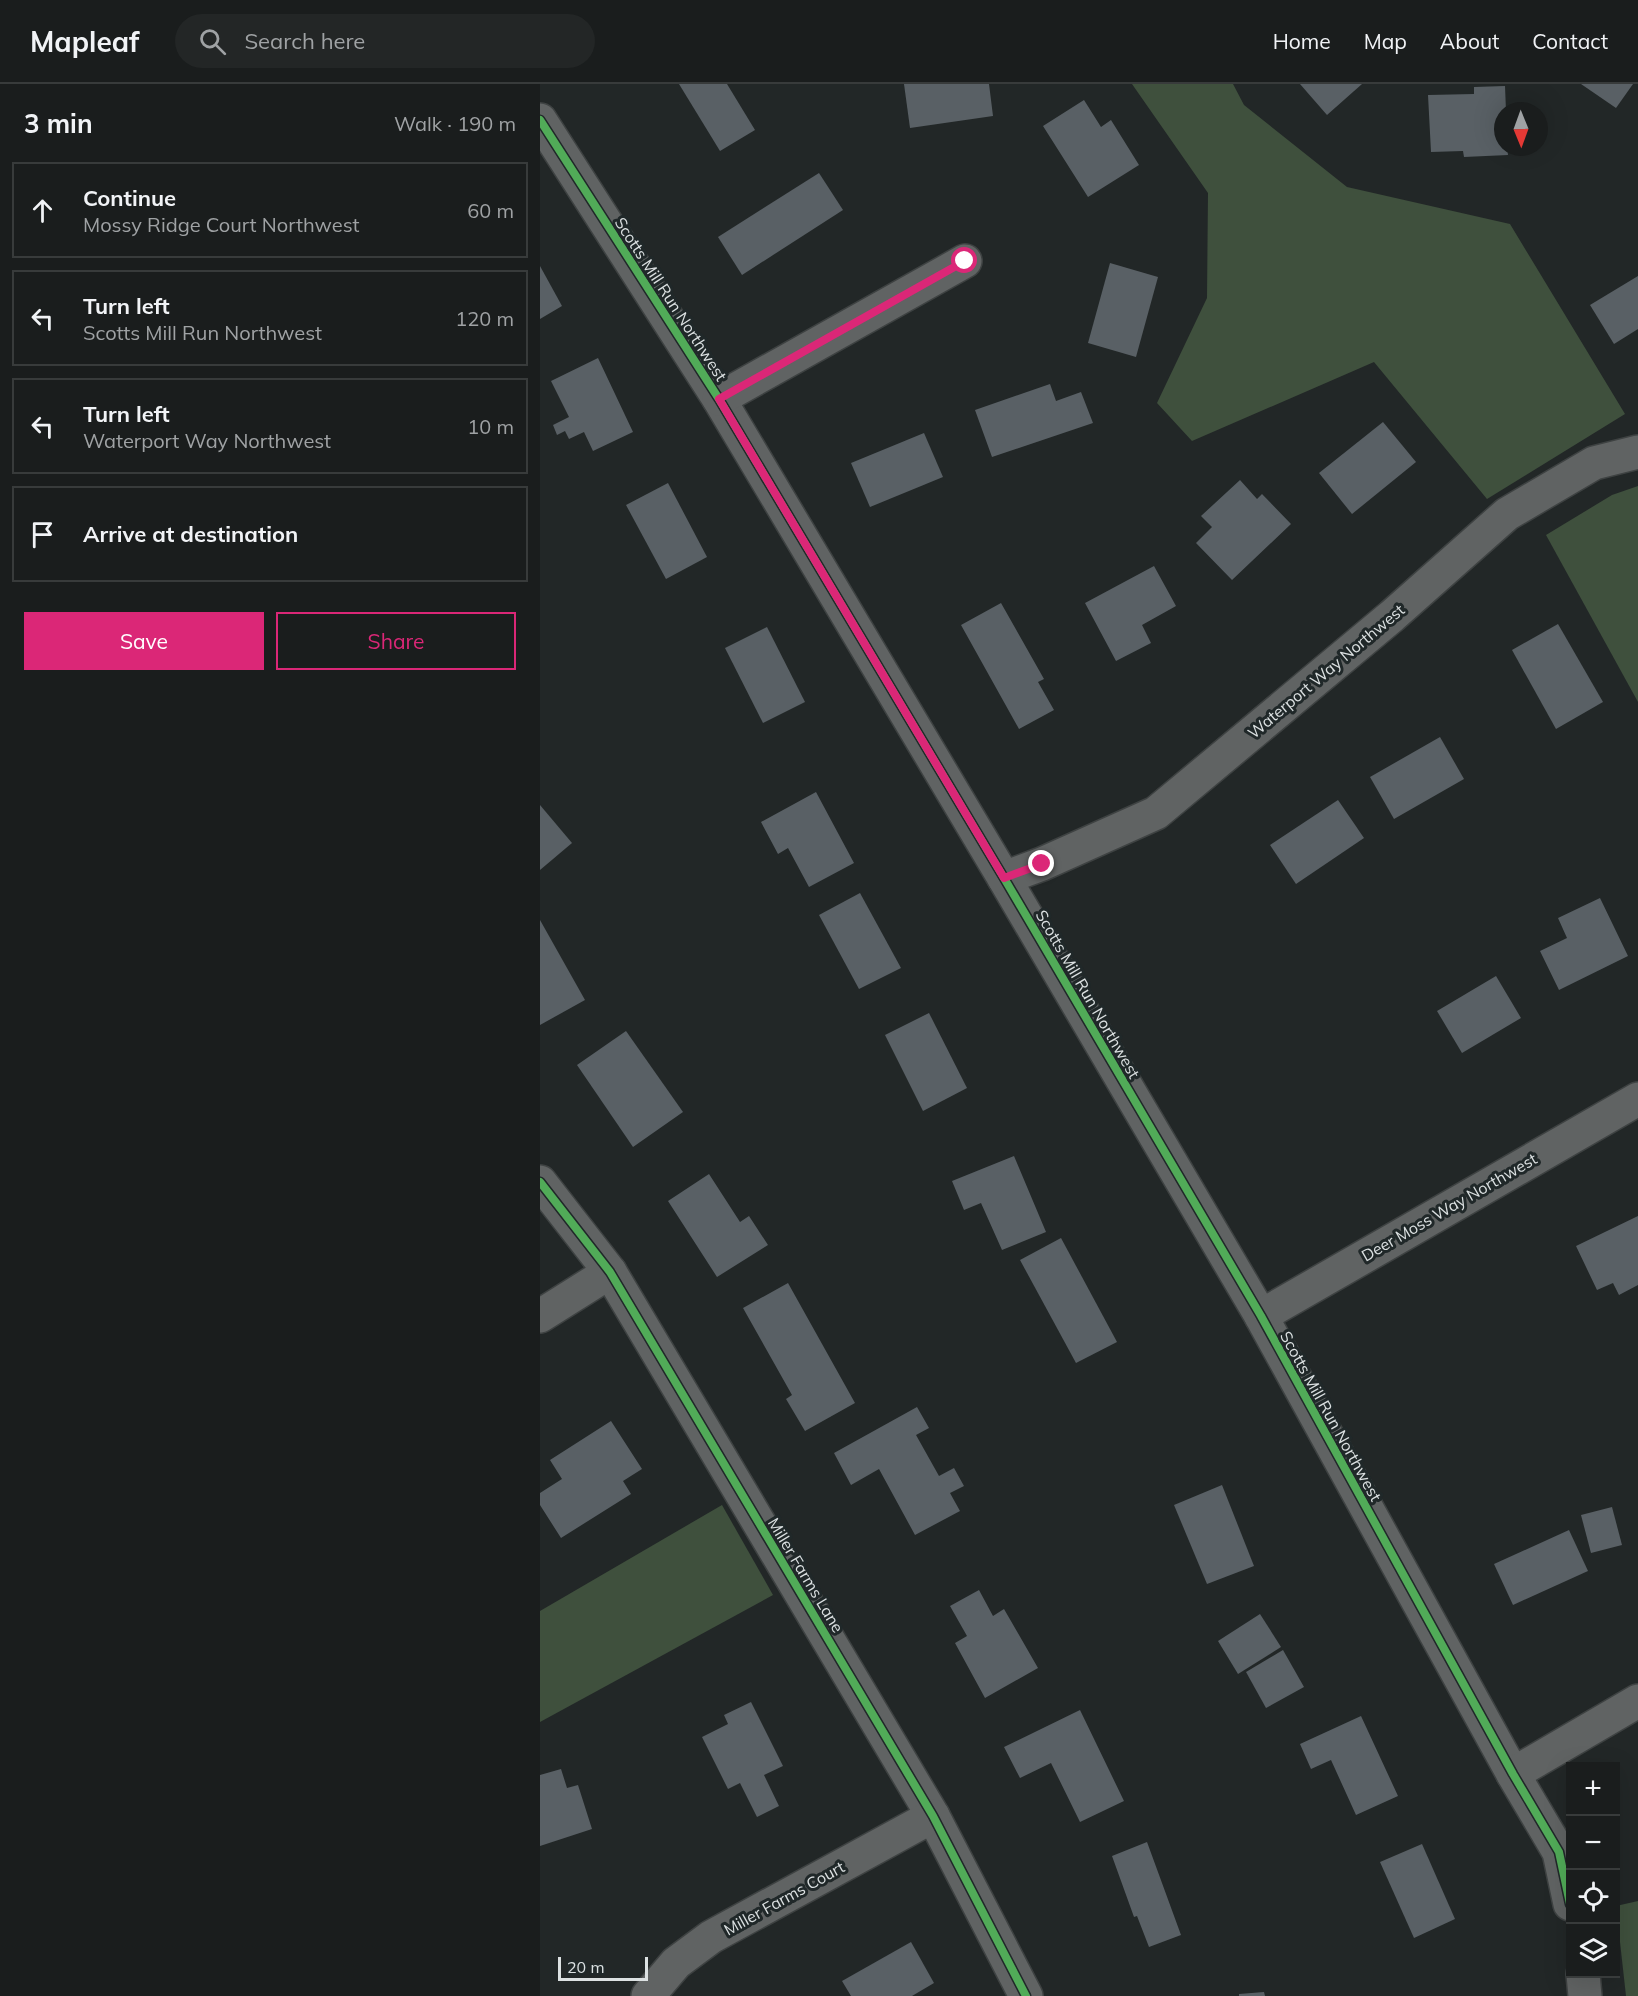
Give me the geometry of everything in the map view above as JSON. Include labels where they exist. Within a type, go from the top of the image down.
[{"type":"street","name":"Scotts Mill Run Northwest","points":[[540,120],[719,399],[1261,1316],[1559,1852],[1566,1885]]},
{"type":"street","points":[[719,399],[965,261]]},
{"type":"street","name":"Waterport Way Northwest","points":[[1004,878],[1042,864],[1156,813],[1392,616],[1507,514],[1594,463],[1638,452]]},
{"type":"street","name":"Deer Moss Way Northwest","points":[[1261,1316],[1638,1099]]},
{"type":"street","name":"Miller Farms Lane","points":[[540,1182],[610,1272],[933,1816],[1026,1996]]},
{"type":"street","points":[[540,1316],[610,1272]]},
{"type":"street","points":[[1514,1774],[1638,1701]]},
{"type":"street","name":"Miller Farms Court","points":[[648,1996],[676,1962],[711,1937],[933,1816]]},
{"type":"street","points":[[1583,1978],[1584,1996]]},
{"type":"green space","points":[[1132,84],[1233,84],[1244,105],[1347,187],[1510,224],[1625,414],[1487,499],[1374,362],[1192,441],[1157,403],[1207,298],[1208,193]]},
{"type":"green space","points":[[1638,486],[1638,702],[1546,535],[1612,495]]},
{"type":"green space","points":[[722,1505],[773,1595],[540,1722],[540,1611]]},
{"type":"green space","points":[[1638,1901],[1638,1996],[1626,1996],[1620,1942],[1620,1905]]},
{"type":"building","points":[[679,84],[727,84],[755,130],[720,151]]},
{"type":"building","points":[[904,84],[989,84],[993,116],[910,128]]},
{"type":"building","points":[[1300,84],[1362,84],[1327,115]]},
{"type":"building","points":[[1581,84],[1633,84],[1616,108]]},
{"type":"building","points":[[1505,86],[1506,102],[1494,102],[1494,156],[1464,157],[1463,151],[1431,152],[1428,95],[1474,94],[1474,87]]},
{"type":"building","points":[[1084,100],[1101,127],[1111,120],[1139,165],[1088,197],[1043,126]]},
{"type":"building","points":[[819,173],[843,210],[742,275],[718,237]]},
{"type":"building","points":[[1110,263],[1158,277],[1136,357],[1088,343]]},
{"type":"building","points":[[540,266],[562,306],[540,319]]},
{"type":"building","points":[[1638,276],[1638,329],[1614,344],[1590,305]]},
{"type":"building","points":[[598,358],[633,432],[593,451],[584,432],[569,439],[565,431],[557,435],[553,425],[569,417],[551,381]]},
{"type":"building","points":[[1050,384],[1056,401],[1081,392],[1093,423],[992,457],[975,410]]},
{"type":"building","points":[[1383,422],[1416,462],[1352,514],[1319,473]]},
{"type":"building","points":[[924,433],[943,477],[870,507],[851,463]]},
{"type":"building","points":[[1240,480],[1257,499],[1262,494],[1291,524],[1232,580],[1196,543],[1212,527],[1201,516]]},
{"type":"building","points":[[668,483],[707,557],[666,579],[626,505]]},
{"type":"building","points":[[1154,566],[1176,606],[1142,625],[1151,643],[1116,661],[1085,603]]},
{"type":"building","points":[[1001,603],[1044,679],[1038,682],[1054,710],[1019,729],[961,625]]},
{"type":"building","points":[[1558,624],[1603,702],[1556,729],[1512,650]]},
{"type":"building","points":[[767,627],[805,702],[763,723],[725,648]]},
{"type":"building","points":[[1440,737],[1464,779],[1394,819],[1370,777]]},
{"type":"building","points":[[816,792],[854,863],[809,887],[788,848],[778,854],[761,822]]},
{"type":"building","points":[[1338,800],[1364,838],[1296,884],[1270,845]]},
{"type":"building","points":[[540,805],[572,843],[540,870]]},
{"type":"building","points":[[860,893],[901,968],[859,989],[819,915]]},
{"type":"building","points":[[1600,898],[1628,956],[1559,990],[1540,951],[1567,938],[1558,918]]},
{"type":"building","points":[[540,920],[585,1000],[540,1025]]},
{"type":"building","points":[[1496,976],[1521,1018],[1462,1053],[1437,1011]]},
{"type":"building","points":[[929,1013],[967,1088],[923,1111],[885,1035]]},
{"type":"building","points":[[626,1031],[683,1112],[633,1147],[577,1065]]},
{"type":"building","points":[[1014,1156],[1046,1232],[1002,1250],[981,1203],[964,1210],[952,1181]]},
{"type":"building","points":[[709,1174],[740,1222],[749,1216],[768,1245],[717,1277],[668,1201]]},
{"type":"building","points":[[1638,1216],[1638,1285],[1619,1295],[1613,1283],[1597,1290],[1576,1246]]},
{"type":"building","points":[[1061,1238],[1117,1342],[1076,1363],[1020,1260]]},
{"type":"building","points":[[788,1283],[855,1403],[805,1431],[786,1399],[792,1395],[743,1308]]},
{"type":"building","points":[[917,1407],[929,1428],[916,1435],[939,1476],[954,1468],[964,1486],[950,1493],[960,1511],[915,1535],[879,1469],[851,1485],[834,1453]]},
{"type":"building","points":[[611,1421],[642,1469],[623,1481],[631,1494],[561,1538],[540,1505],[540,1493],[562,1479],[550,1460]]},
{"type":"building","points":[[1222,1485],[1254,1566],[1207,1584],[1174,1505]]},
{"type":"building","points":[[1612,1507],[1622,1545],[1591,1553],[1581,1515]]},
{"type":"building","points":[[1569,1530],[1588,1571],[1513,1605],[1494,1564]]},
{"type":"building","points":[[979,1590],[993,1616],[1004,1609],[1038,1668],[985,1698],[955,1643],[967,1636],[950,1606]]},
{"type":"building","points":[[1260,1614],[1281,1647],[1238,1674],[1218,1641]]},
{"type":"building","points":[[1283,1650],[1304,1687],[1266,1708],[1246,1672]]},
{"type":"building","points":[[751,1702],[783,1766],[764,1775],[779,1806],[757,1817],[740,1783],[728,1789],[702,1737],[728,1724],[724,1715]]},
{"type":"building","points":[[1080,1710],[1124,1801],[1080,1822],[1051,1763],[1020,1778],[1004,1747]]},
{"type":"building","points":[[1361,1716],[1398,1796],[1356,1815],[1331,1760],[1311,1769],[1300,1744]]},
{"type":"building","points":[[561,1769],[567,1788],[578,1785],[592,1829],[540,1846],[540,1775]]},
{"type":"building","points":[[1147,1842],[1181,1935],[1149,1947],[1137,1916],[1134,1917],[1112,1856]]},
{"type":"building","points":[[1422,1844],[1455,1919],[1414,1938],[1380,1862]]},
{"type":"building","points":[[911,1942],[934,1983],[912,1996],[851,1996],[842,1981]]},
{"type":"building","points":[[1264,1992],[1265,1996],[1239,1996],[1239,1994]]},
{"type":"cycle path","points":[[540,120],[719,399],[1261,1316],[1513,1774],[1559,1852],[1566,1885]]},
{"type":"cycle path","points":[[540,1182],[610,1272],[933,1816],[1026,1996]]},
{"type":"route","points":[[965,261],[719,399],[1004,878],[1042,864]]}]
